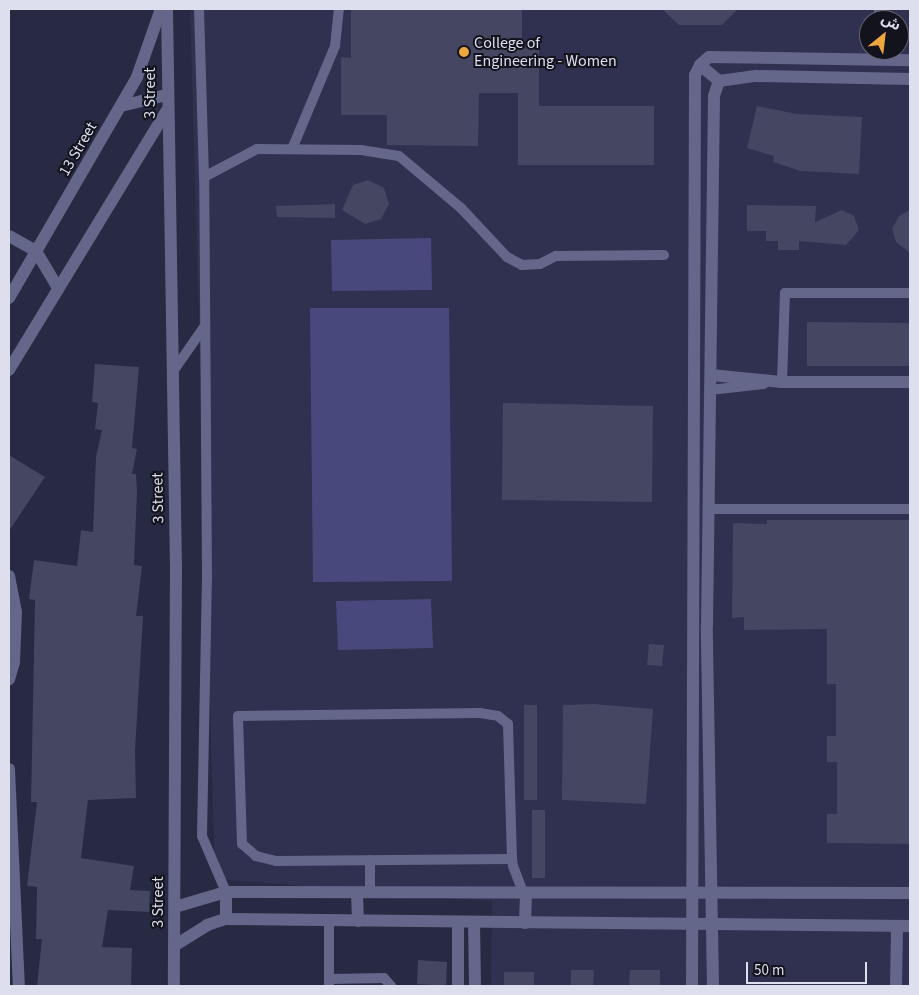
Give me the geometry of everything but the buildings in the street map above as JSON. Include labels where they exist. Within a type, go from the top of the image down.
[{"type":"street","name":"13 Street","points":[[9,298],[137,77],[161,9]]},
{"type":"street","name":"3 Street","points":[[167,9],[166,112],[176,567],[174,986]]},
{"type":"street","points":[[692,986],[692,388],[696,75],[700,65],[709,57],[859,55]]},
{"type":"street","points":[[700,65],[719,81],[756,76],[910,79]]},
{"type":"street","points":[[713,986],[707,625],[714,96],[719,81]]},
{"type":"street","points":[[121,106],[166,95]]},
{"type":"street","points":[[9,370],[166,112]]},
{"type":"street","points":[[9,236],[36,251],[58,288]]},
{"type":"street","points":[[711,375],[782,382]]},
{"type":"street","points":[[881,382],[907,382]]},
{"type":"street","points":[[692,388],[710,390]]},
{"type":"street","points":[[9,576],[16,612],[14,662],[9,679]]},
{"type":"street","points":[[691,626],[707,625]]},
{"type":"street","points":[[9,769],[19,986]]},
{"type":"street","points":[[226,892],[226,919]]},
{"type":"street","points":[[175,907],[226,892],[910,894]]},
{"type":"street","points":[[358,921],[363,893]]},
{"type":"street","points":[[525,894],[525,923]]},
{"type":"street","points":[[174,946],[207,924],[226,919],[691,926],[904,926],[896,986]]},
{"type":"street","points":[[458,922],[458,986]]},
{"type":"street","points":[[474,922],[475,986]]},
{"type":"lane","points":[[199,9],[204,177],[207,577],[202,836],[226,892]]},
{"type":"lane","points":[[292,149],[336,46],[339,9]]},
{"type":"lane","points":[[204,177],[257,149],[361,150],[399,156],[461,208],[507,257],[522,265],[540,264],[556,256],[664,254]]},
{"type":"lane","points":[[782,382],[785,293],[910,293]]},
{"type":"lane","points":[[172,373],[204,328]]},
{"type":"lane","points":[[710,390],[782,382],[881,382]]},
{"type":"lane","points":[[708,509],[910,509]]},
{"type":"lane","points":[[512,859],[276,861],[256,856],[242,844],[238,716],[480,713],[498,716],[508,724],[512,859],[525,894]]},
{"type":"lane","points":[[363,893],[370,860]]},
{"type":"lane","points":[[329,920],[329,982],[384,978],[391,986]]},
{"type":"shaded area","points":[[190,9],[910,9],[910,986],[491,986],[492,901],[215,879]]},
{"type":"shaded area","points":[[431,238],[432,290],[332,291],[331,240]]},
{"type":"shaded area","points":[[310,308],[449,308],[452,581],[313,582]]},
{"type":"shaded area","points":[[431,599],[433,648],[338,650],[336,601]]},
{"type":"place","name":"College of Engineering - Women","points":[[464,52]]}]
